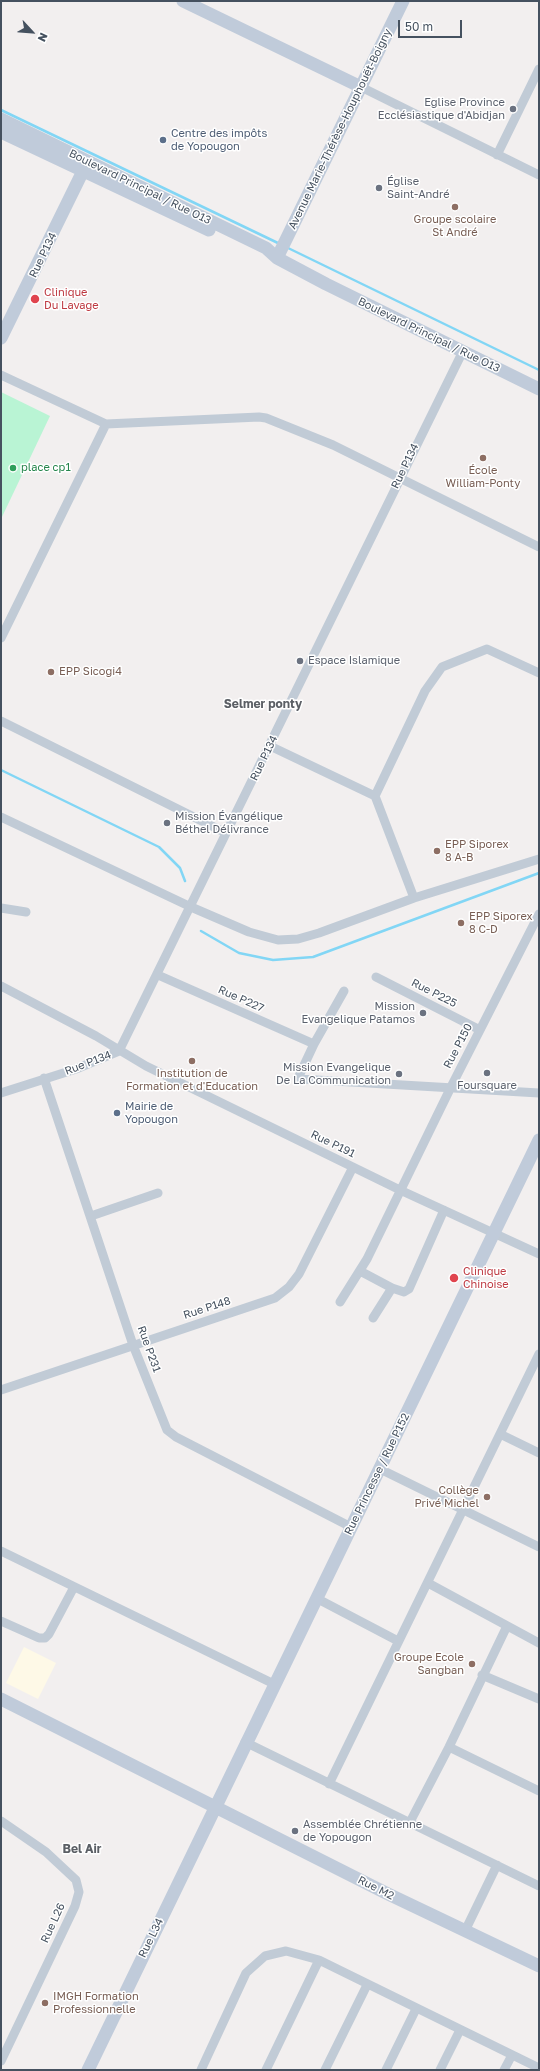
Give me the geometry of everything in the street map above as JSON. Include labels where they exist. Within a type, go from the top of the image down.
[{"type":"street","points":[[183,1],[539,175]]},
{"type":"street","name":"Avenue Marie-Thérèse-Houphouët-Boigny","points":[[277,258],[403,1]]},
{"type":"street","points":[[497,155],[539,69]]},
{"type":"street","name":"Boulevard Principal / Rue O13","points":[[1,119],[266,248],[277,258]]},
{"type":"street","name":"Boulevard Principal / Rue O13","points":[[1,132],[262,255],[277,258],[539,389]]},
{"type":"street","name":"Rue P134","points":[[1,338],[83,171]]},
{"type":"street","name":"Rue P134","points":[[1,1093],[76,1069],[119,1051],[158,975],[226,832],[270,746],[462,351]]},
{"type":"street","points":[[1,375],[106,424],[259,417],[333,445],[539,547]]},
{"type":"street","points":[[1,638],[106,424]]},
{"type":"street","points":[[375,796],[425,691],[442,667],[487,649],[539,673]]},
{"type":"street","points":[[1,721],[226,832]]},
{"type":"street","points":[[270,746],[375,796],[414,898]]},
{"type":"street","points":[[1,817],[191,907],[249,932],[278,940],[298,939],[319,933],[414,898],[539,859]]},
{"type":"street","points":[[1,908],[26,912]]},
{"type":"street","name":"Rue P150","points":[[340,1302],[360,1271],[539,914]]},
{"type":"street","name":"Rue P227","points":[[158,975],[314,1044]]},
{"type":"street","name":"Rue P225","points":[[376,977],[480,1030]]},
{"type":"street","name":"Rue P191","points":[[1,986],[96,1036],[146,1066],[400,1190],[539,1254]]},
{"type":"street","points":[[344,991],[314,1044],[299,1076],[300,1079],[539,1093]]},
{"type":"street","name":"Rue P231","points":[[44,1078],[133,1345],[167,1430],[171,1434],[351,1527]]},
{"type":"street","name":"Rue Princesse / Rue P152","points":[[214,1807],[539,1140]]},
{"type":"street","name":"Rue P148","points":[[1,1390],[275,1298],[289,1287],[299,1274],[353,1167]]},
{"type":"street","points":[[91,1216],[158,1193]]},
{"type":"street","points":[[360,1271],[392,1288],[404,1292],[409,1290],[444,1210]]},
{"type":"street","points":[[373,1318],[392,1288]]},
{"type":"street","points":[[329,1784],[398,1641],[428,1583],[462,1509],[538,1357]]},
{"type":"street","points":[[500,1434],[539,1453]]},
{"type":"street","points":[[380,1469],[539,1547]]},
{"type":"street","points":[[1,1551],[274,1684]]},
{"type":"street","points":[[428,1583],[539,1643]]},
{"type":"street","points":[[1,1621],[39,1638],[44,1638],[49,1634],[74,1587]]},
{"type":"street","points":[[316,1598],[398,1641]]},
{"type":"street","points":[[410,1822],[449,1747],[482,1675],[507,1626]]},
{"type":"street","points":[[482,1675],[539,1699]]},
{"type":"street","name":"Rue M2","points":[[1,1700],[214,1807],[539,1966]]},
{"type":"street","points":[[245,1742],[539,1886]]},
{"type":"street","points":[[449,1747],[539,1791]]},
{"type":"street","name":"Rue L34","points":[[88,2070],[214,1807]]},
{"type":"street","name":"Rue L26","points":[[1,1821],[46,1852],[76,1880],[78,1892],[75,1906],[1,2061]]},
{"type":"street","points":[[465,1931],[497,1865]]},
{"type":"street","points":[[201,2070],[246,1973],[265,1956],[286,1951],[319,1960],[367,1985],[539,2068]]},
{"type":"street","points":[[266,2070],[319,1960]]},
{"type":"street","points":[[325,2070],[367,1985]]},
{"type":"street","points":[[386,2070],[416,2009]]},
{"type":"street","points":[[440,2070],[460,2030]]},
{"type":"street","points":[[504,2070],[512,2055]]},
{"type":"shaded area","points":[[24,1647],[56,1663],[38,1699],[6,1683]]},
{"type":"green space","name":"place cp1","points":[[1,392],[50,416],[1,519]]},
{"type":"waterway","points":[[1,110],[280,244]]},
{"type":"waterway","points":[[286,247],[539,370]]},
{"type":"waterway","points":[[1,770],[159,847],[180,868],[185,881]]},
{"type":"waterway","points":[[201,931],[239,953],[273,960],[313,957],[539,873]]},
{"type":"place","name":"Eglise Province Ecclésiastique d'Abidjan","points":[[513,109]]},
{"type":"place","name":"Centre des impôts de Yopougon","points":[[163,140]]},
{"type":"place","name":"Église Saint-André","points":[[379,188]]},
{"type":"place","name":"Groupe scolaire St André","points":[[455,207]]},
{"type":"place","name":"Clinique Du Lavage","points":[[35,299]]},
{"type":"place","name":"École William-Ponty","points":[[483,458]]},
{"type":"place","name":"place cp1","points":[[13,468]]},
{"type":"place","name":"Espace Islamique","points":[[300,661]]},
{"type":"place","name":"EPP Sicogi4","points":[[51,672]]},
{"type":"place","name":"Mission Évangélique Béthel Délivrance","points":[[167,823]]},
{"type":"place","name":"EPP Siporex 8 A-B","points":[[437,851]]},
{"type":"place","name":"EPP Siporex 8 C-D","points":[[461,923]]},
{"type":"place","name":"Mission Evangelique Patamos","points":[[423,1013]]},
{"type":"place","name":"Institution de Formation et d'Education","points":[[192,1061]]},
{"type":"place","name":"Foursquare","points":[[487,1073]]},
{"type":"place","name":"Mission Evangelique De La Communication","points":[[399,1074]]},
{"type":"place","name":"Mairie de Yopougon","points":[[117,1113]]},
{"type":"place","name":"Clinique Chinoise","points":[[454,1278]]},
{"type":"place","name":"Collège Privé Michel","points":[[487,1497]]},
{"type":"place","name":"Groupe Ecole Sangban","points":[[472,1664]]},
{"type":"place","name":"Assemblée Chrétienne de Yopougon","points":[[295,1831]]},
{"type":"place","name":"IMGH Formation Professionnelle","points":[[45,2003]]},
{"type":"district","name":"Selmer ponty","points":[[263,704]]},
{"type":"district","name":"Bel Air","points":[[82,1849]]}]
